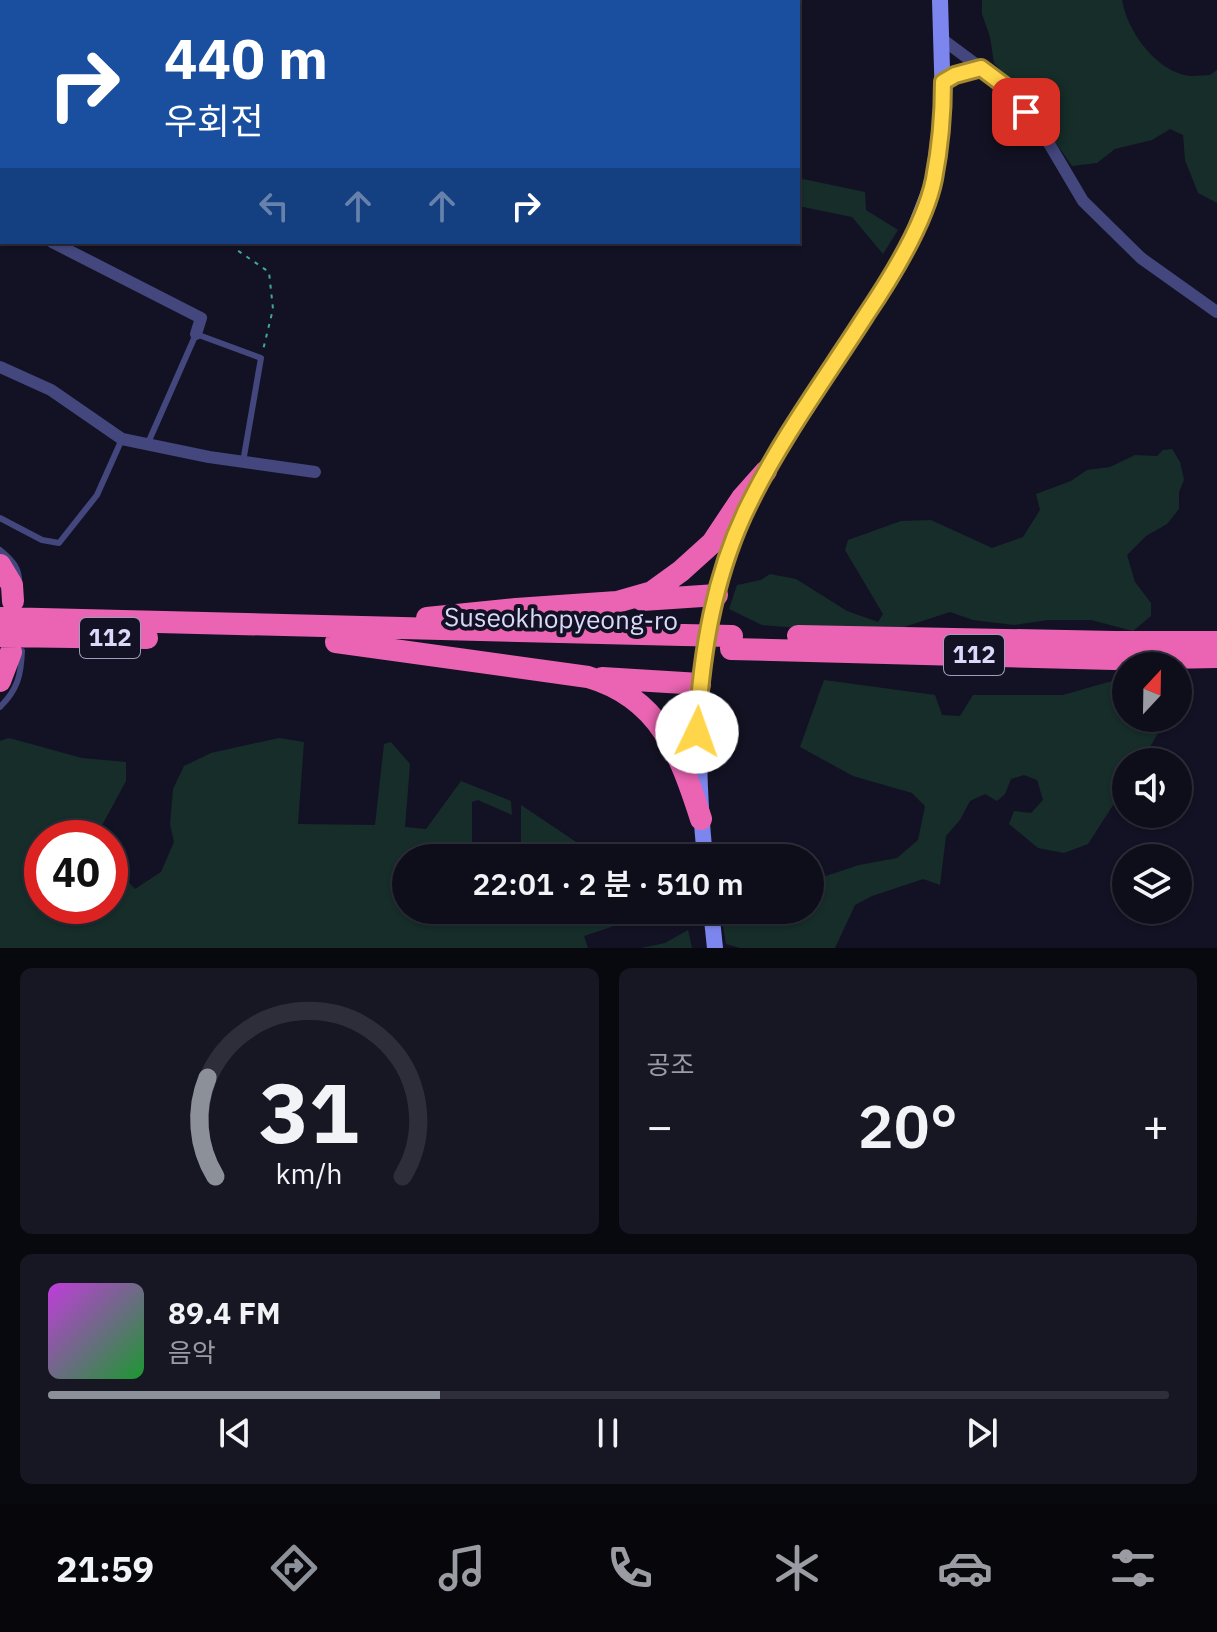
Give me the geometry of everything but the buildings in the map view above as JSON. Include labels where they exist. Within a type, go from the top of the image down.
[{"type":"highway","points":[[617,602],[652,592],[681,571],[712,543],[742,498],[766,471]]},
{"type":"highway","points":[[0,565],[12,598]]},
{"type":"highway","points":[[338,635],[516,609],[717,595]]},
{"type":"highway","name":"Suseokhopyeong-ro","points":[[12,598],[338,635]]},
{"type":"highway","points":[[338,635],[589,677],[700,684]]},
{"type":"highway","name":"Suseokhopyeong-ro","points":[[11,647],[338,635],[683,643],[1217,642]]},
{"type":"highway","name":"Suseokhopyeong-ro","points":[[731,642],[1114,659],[1217,657]]},
{"type":"highway","points":[[0,681],[11,647]]},
{"type":"highway","points":[[589,677],[610,683],[634,698],[653,717],[676,751],[701,819]]},
{"type":"street","points":[[704,844],[697,732],[700,684],[717,595],[737,529],[766,471],[889,280],[910,241],[933,182],[943,103],[940,0]]},
{"type":"street","points":[[942,39],[1009,89],[1044,135],[1083,201],[1141,258],[1217,312]]},
{"type":"street","points":[[943,82],[955,75],[981,68]]},
{"type":"street","points":[[56,244],[201,318],[196,334]]},
{"type":"street","points":[[0,367],[51,390],[122,439],[315,472]]},
{"type":"street","points":[[712,924],[715,948]]},
{"type":"lane","points":[[147,445],[196,334],[261,358],[243,462]]},
{"type":"lane","points":[[0,518],[42,540],[59,543],[97,495],[122,439]]},
{"type":"lane","points":[[0,550],[19,573],[12,598]]},
{"type":"lane","points":[[0,707],[16,688],[21,675],[11,647]]},
{"type":"path","points":[[235,244],[237,250],[269,272],[273,309],[261,358]]},
{"type":"green space","points":[[982,0],[1122,0],[1136,35],[1162,64],[1187,76],[1210,75],[1217,70],[1217,203],[1198,193],[1185,160],[1183,135],[1170,129],[1152,140],[1115,149],[1097,163],[1072,166],[1020,91],[994,63],[982,14]]},
{"type":"green space","points":[[800,178],[865,192],[866,210],[898,230],[883,254],[852,217],[800,206]]},
{"type":"green space","points":[[1172,449],[1180,462],[1184,480],[1179,492],[1179,509],[1167,524],[1146,536],[1127,555],[1135,582],[1151,603],[1151,616],[1133,631],[1091,620],[1048,620],[1014,625],[973,620],[950,612],[898,629],[799,628],[762,625],[729,609],[737,585],[761,580],[770,574],[796,579],[847,611],[878,622],[883,614],[845,550],[848,540],[901,521],[931,520],[992,548],[1023,537],[1040,510],[1036,494],[1071,481],[1087,470],[1110,467],[1135,455],[1157,456],[1163,450]]},
{"type":"green space","points":[[824,680],[935,695],[942,715],[960,716],[973,695],[1063,695],[1112,681],[1112,732],[1159,732],[1149,748],[1112,748],[1112,807],[1088,844],[1064,853],[1038,848],[1009,824],[1014,811],[1031,813],[1043,800],[1037,780],[1024,775],[1011,779],[1005,794],[997,801],[985,794],[970,801],[960,820],[946,836],[940,885],[923,879],[855,905],[835,948],[740,948],[726,944],[723,924],[824,924],[824,877],[859,865],[897,858],[918,840],[925,806],[912,793],[853,776],[800,747]]},
{"type":"green space","points":[[9,738],[82,758],[126,762],[126,781],[105,820],[24,820],[24,924],[128,924],[128,881],[135,889],[161,872],[174,842],[170,824],[173,789],[184,766],[211,753],[279,738],[304,742],[298,824],[375,825],[384,744],[391,742],[410,764],[405,827],[426,829],[461,781],[511,801],[512,815],[478,800],[472,802],[472,844],[392,844],[392,924],[617,924],[584,936],[588,948],[0,948],[0,741]]},
{"type":"green space","points":[[521,805],[579,844],[521,844]]},
{"type":"green space","points":[[688,930],[692,948],[641,948],[665,943]]},
{"type":"route","points":[[697,732],[700,684],[710,621],[737,529],[766,471],[889,280],[910,241],[933,182],[943,82],[955,75],[981,68],[1009,89],[1026,112]]}]
